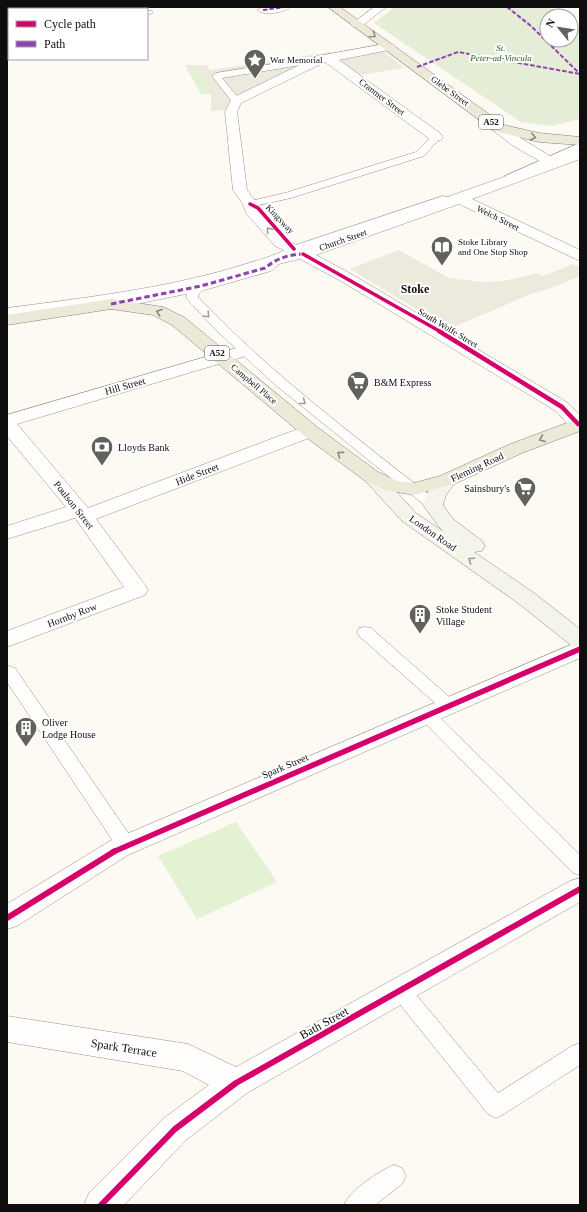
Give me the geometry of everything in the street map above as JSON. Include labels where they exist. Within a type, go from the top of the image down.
[{"type":"main road","name":"Glebe Street","points":[[333,7],[500,128],[529,136],[560,141],[580,141]]},
{"type":"main road","name":"Church Street","points":[[7,320],[111,304]]},
{"type":"main road","name":"Campbell Place","points":[[111,304],[158,311],[178,321],[310,431]]},
{"type":"main road","name":"Fleming Road","points":[[371,476],[392,486],[414,489],[447,480],[515,449],[579,424]]},
{"type":"main road","name":"London Road","points":[[310,431],[371,476],[408,517],[526,598],[580,640]]},
{"type":"main road","points":[[433,505],[436,495],[447,480]]},
{"type":"main road","name":"London Road","points":[[433,505],[446,524],[486,554],[526,598]]},
{"type":"street","points":[[264,10],[285,7]]},
{"type":"street","points":[[357,25],[381,7]]},
{"type":"street","points":[[236,101],[326,58],[390,48]]},
{"type":"street","name":"Cranmer Street","points":[[326,58],[436,137]]},
{"type":"street","name":"Kingsway","points":[[236,101],[231,112],[234,150],[240,190],[250,204],[251,210],[280,243],[298,251]]},
{"type":"street","points":[[500,128],[517,142],[551,162]]},
{"type":"street","name":"Church Street","points":[[111,304],[201,286],[265,268],[273,261],[298,251],[460,199],[551,162],[576,158]]},
{"type":"street","name":"Welch Street","points":[[460,199],[580,256]]},
{"type":"street","name":"South Wolfe Street","points":[[298,251],[442,333],[562,407],[579,424]]},
{"type":"street","name":"Hill Street","points":[[7,422],[243,351]]},
{"type":"street","name":"Poulson Street","points":[[7,422],[81,514],[137,590]]},
{"type":"street","name":"Hide Street","points":[[7,533],[81,514],[310,431]]},
{"type":"street","name":"Hornby Row","points":[[7,639],[137,590]]},
{"type":"street","name":"Spark Street","points":[[7,918],[126,845],[580,649]]},
{"type":"street","name":"Bath Street","points":[[103,1204],[175,1129],[236,1083],[580,889]]},
{"type":"street","name":"Spark Terrace","points":[[7,1029],[188,1058],[236,1083]]},
{"type":"lane","points":[[236,101],[216,76],[326,58]]},
{"type":"lane","points":[[250,204],[287,196],[420,154],[436,137]]},
{"type":"lane","name":"Church Street","points":[[7,312],[124,296],[205,280],[298,251],[551,162],[580,146]]},
{"type":"lane","points":[[201,286],[193,293],[192,298],[243,351],[279,383],[433,505]]},
{"type":"lane","points":[[365,632],[438,710],[580,867]]},
{"type":"lane","points":[[9,672],[126,845]]},
{"type":"lane","points":[[401,990],[496,1107],[580,1053]]},
{"type":"lane","points":[[356,1205],[394,1176]]},
{"type":"green space","name":"St. Peter-ad-Vincula","points":[[395,7],[552,7],[553,8],[539,8],[539,48],[579,48],[579,29],[580,30],[580,119],[552,126],[521,122],[374,23]]},
{"type":"green space","points":[[188,71],[198,72],[211,94],[201,94]]},
{"type":"green space","points":[[236,822],[277,882],[197,919],[158,856]]},
{"type":"shaded area","points":[[381,49],[404,68],[354,76],[329,58]]},
{"type":"shaded area","points":[[332,52],[330,55],[237,101],[231,110],[211,111],[211,94],[198,72],[188,71],[186,65],[206,65],[210,70]]},
{"type":"shaded area","points":[[399,250],[449,278],[482,282],[502,281],[537,273],[543,276],[573,264],[580,267],[580,276],[554,287],[531,294],[449,329],[350,269]]},
{"type":"marked path","points":[[263,10],[285,7]]},
{"type":"marked path","points":[[507,7],[531,26],[580,74]]},
{"type":"marked path","points":[[417,67],[458,52],[580,74]]},
{"type":"marked path","points":[[111,304],[201,286],[265,268],[273,261],[290,255],[301,254]]},
{"type":"cycle path","points":[[250,204],[258,208],[294,249]]},
{"type":"cycle path","points":[[303,254],[442,333],[562,407],[578,424]]},
{"type":"cycle path","points":[[7,918],[119,848],[580,649]]},
{"type":"cycle path","points":[[101,1205],[175,1129],[236,1083],[580,889]]},
{"type":"place","name":"War Memorial","points":[[255,80]]},
{"type":"place","name":"Stoke Library and One Stop Shop","points":[[442,266]]},
{"type":"place","name":"B&M Express","points":[[358,402]]},
{"type":"place","name":"Lloyds Bank","points":[[102,466]]},
{"type":"place","name":"Sainsbury's","points":[[525,508]]},
{"type":"place","name":"Stoke Student Village","points":[[420,634]]},
{"type":"place","name":"Oliver Lodge House","points":[[26,748]]},
{"type":"district","name":"Stoke","points":[[415,289]]}]
